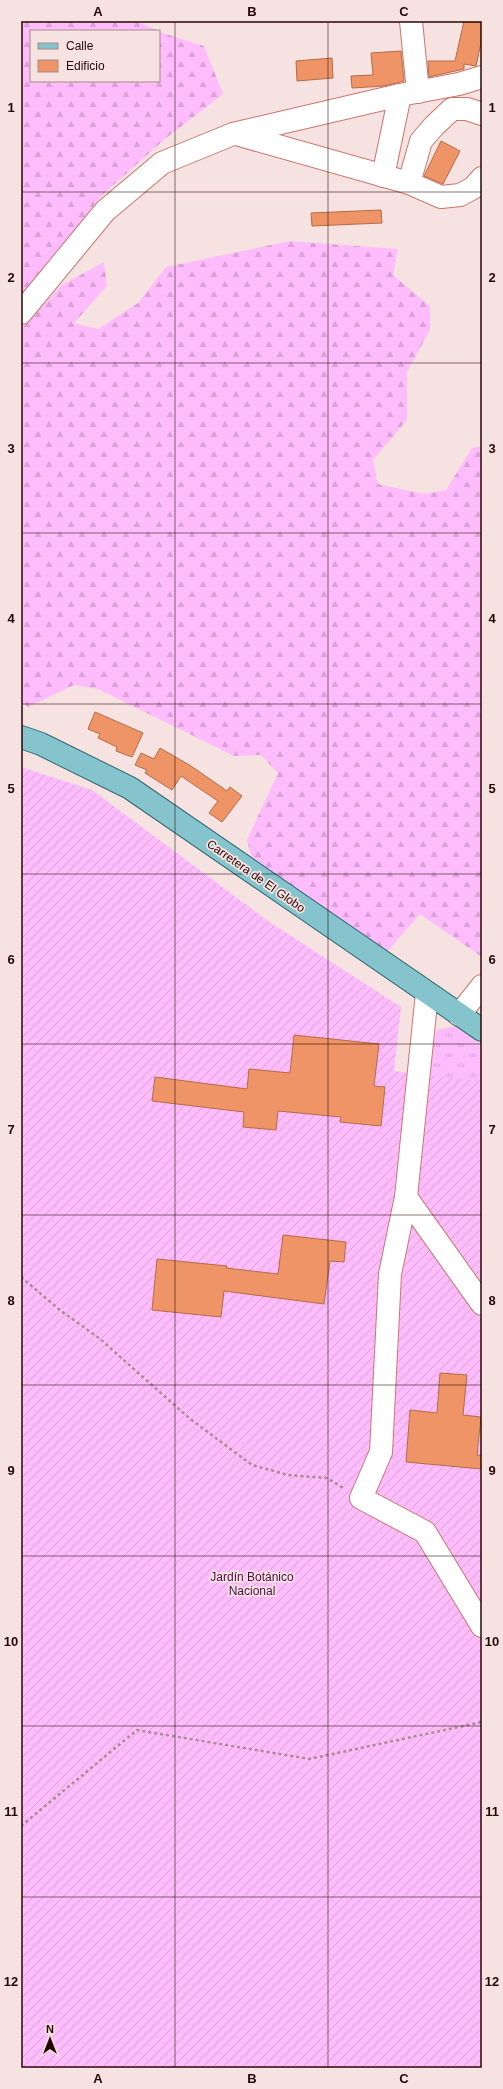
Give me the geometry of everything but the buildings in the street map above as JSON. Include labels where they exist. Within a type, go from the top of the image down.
[{"type":"main road","name":"Carretera de El Globo","points":[[21,737],[41,744],[130,788],[482,1030]]},
{"type":"street","points":[[384,176],[409,93],[412,21]]},
{"type":"street","points":[[21,313],[105,211],[162,163],[233,134],[409,93],[459,84],[482,77]]},
{"type":"street","points":[[409,183],[422,141],[434,126],[452,109],[467,109],[482,114]]},
{"type":"street","points":[[233,134],[409,183],[441,196],[460,195],[473,188],[482,178]]},
{"type":"street","points":[[459,1015],[482,986]]},
{"type":"street","points":[[427,993],[406,1197],[390,1274],[381,1452],[361,1498],[425,1532],[482,1626]]},
{"type":"street","points":[[406,1197],[482,1304]]},
{"type":"path","points":[[21,1277],[61,1311],[99,1338],[190,1418],[252,1465],[288,1475],[327,1478],[361,1498]]},
{"type":"path","points":[[21,1826],[137,1730],[309,1759],[482,1722]]},
{"type":"green space","points":[[21,21],[136,21],[157,30],[30,30],[30,82],[160,82],[160,31],[204,46],[223,94],[165,139],[101,196],[21,299]]},
{"type":"green space","points":[[290,241],[398,249],[393,275],[430,306],[430,330],[407,372],[407,420],[373,460],[378,484],[424,494],[446,490],[472,448],[482,446],[482,957],[420,914],[387,952],[252,858],[247,840],[278,773],[261,755],[234,756],[98,689],[74,685],[28,707],[21,702],[21,329],[62,285],[104,262],[107,286],[74,323],[98,329],[138,303],[166,267]]},
{"type":"green space","name":"Jardín Botánico Nacional","points":[[21,767],[92,790],[268,921],[401,1007],[394,1071],[479,1081],[482,1100],[482,2068],[21,2068]]},
{"type":"green space","points":[[456,1026],[482,1045],[482,1100],[426,1075],[428,1057],[437,1030]]}]
